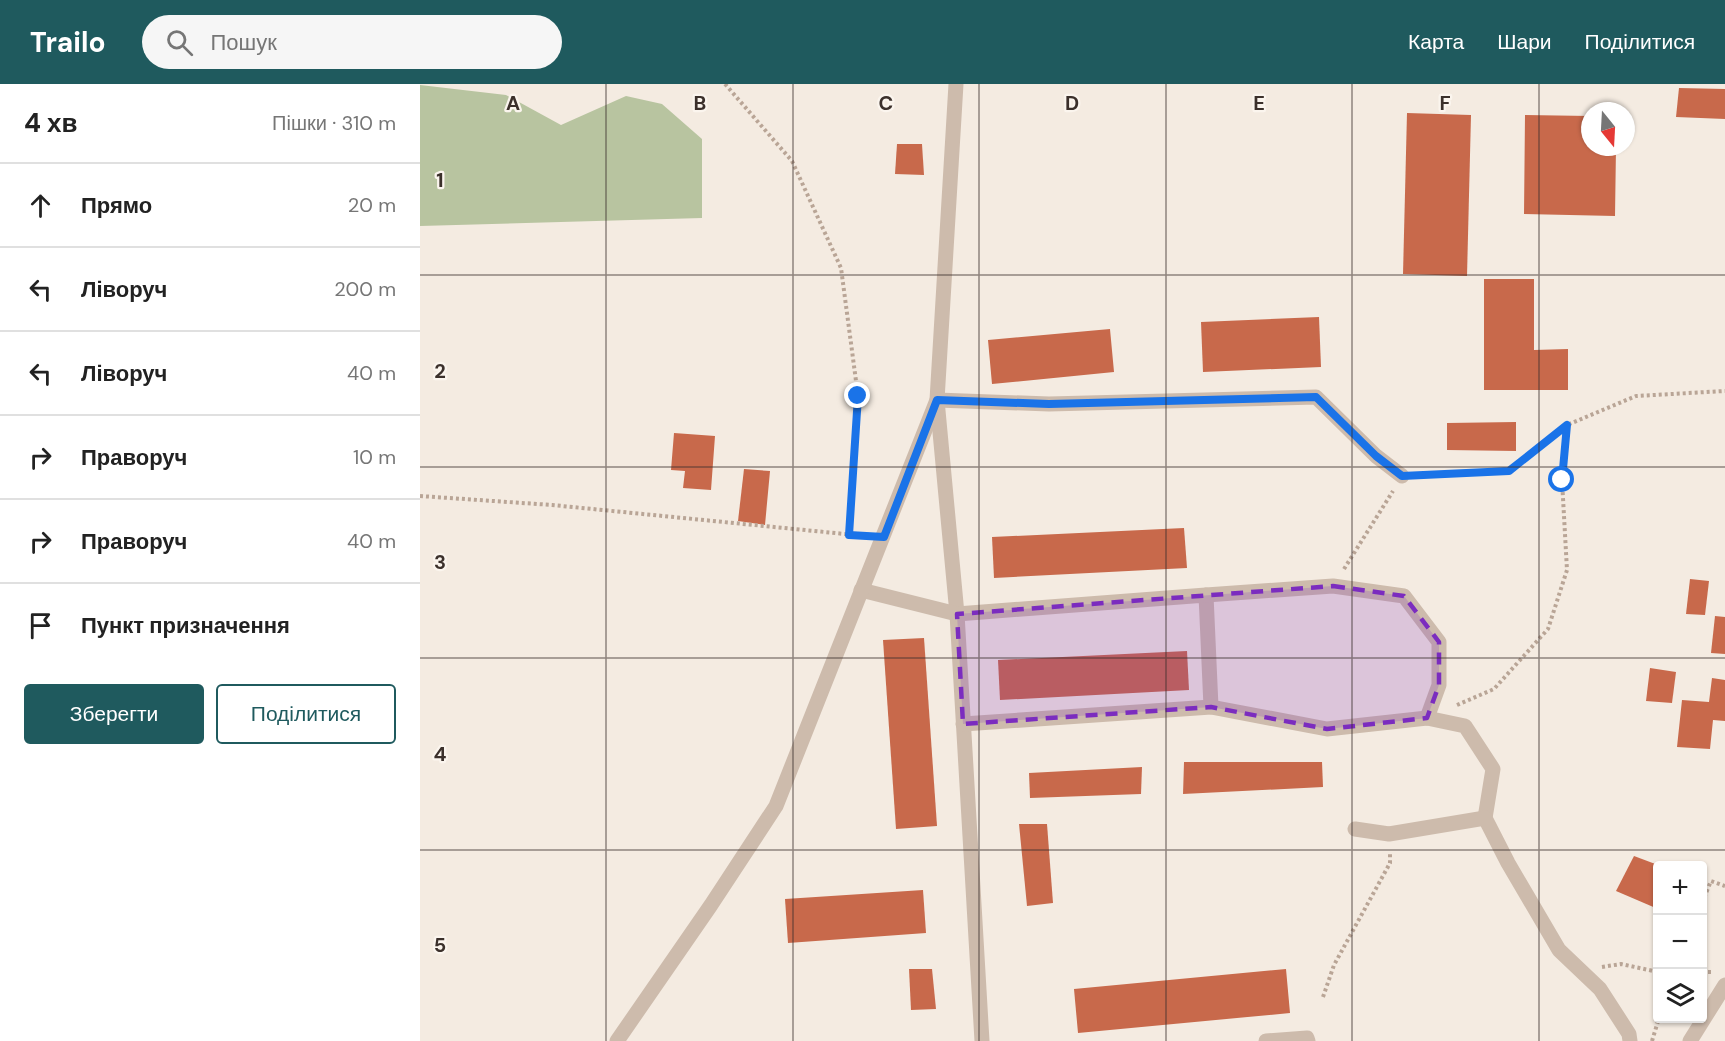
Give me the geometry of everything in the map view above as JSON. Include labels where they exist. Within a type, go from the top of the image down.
[{"type":"street","points":[[956,84],[937,400],[957,614],[982,1041]]},
{"type":"street","points":[[937,400],[1049,404],[1316,397],[1376,456],[1402,476]]},
{"type":"street","points":[[617,1041],[776,806],[937,400]]},
{"type":"street","points":[[861,590],[957,614],[1333,586],[1404,596],[1439,642],[1439,685],[1427,718]]},
{"type":"street","points":[[1206,595],[1210,707]]},
{"type":"street","points":[[963,724],[1210,707],[1327,729],[1427,718],[1465,726],[1493,769],[1485,818],[1508,863],[1559,950],[1600,988],[1629,1034],[1630,1041]]},
{"type":"street","points":[[1356,829],[1389,834],[1485,818]]},
{"type":"street","points":[[1690,1041],[1725,985]]},
{"type":"street","points":[[1266,1041],[1307,1038],[1308,1041]]},
{"type":"path","points":[[725,84],[792,161],[841,268],[858,396],[849,535]]},
{"type":"path","points":[[1333,586],[1402,476],[1509,471],[1567,425],[1636,396],[1725,391]]},
{"type":"path","points":[[1456,705],[1494,688],[1548,629],[1567,570],[1562,480],[1567,425]]},
{"type":"path","points":[[420,496],[552,505],[884,537]]},
{"type":"path","points":[[1323,997],[1334,965],[1390,863],[1389,834]]},
{"type":"path","points":[[1707,891],[1711,881],[1725,886]]},
{"type":"path","points":[[1581,971],[1621,964],[1653,971]]},
{"type":"path","points":[[1652,1041],[1657,1023]]},
{"type":"highlighted area","points":[[1333,586],[1404,596],[1439,642],[1439,685],[1427,718],[1327,729],[1211,707],[963,724],[957,614]]},
{"type":"green space","points":[[420,85],[506,95],[561,125],[626,96],[662,104],[702,139],[702,218],[420,226]]},
{"type":"building","points":[[1679,88],[1725,89],[1725,119],[1676,117]]},
{"type":"building","points":[[1407,113],[1471,115],[1467,276],[1403,274]]},
{"type":"building","points":[[1525,115],[1581,116],[1581,156],[1616,156],[1615,216],[1524,214]]},
{"type":"building","points":[[897,144],[922,144],[924,175],[895,174]]},
{"type":"building","points":[[1484,279],[1534,279],[1534,350],[1568,349],[1568,390],[1484,390]]},
{"type":"building","points":[[1319,317],[1321,367],[1203,372],[1201,322]]},
{"type":"building","points":[[1110,329],[1114,372],[992,384],[988,340]]},
{"type":"building","points":[[1516,422],[1516,451],[1447,450],[1447,423]]},
{"type":"building","points":[[674,433],[715,436],[711,490],[683,488],[685,471],[671,470]]},
{"type":"building","points":[[744,469],[770,471],[765,525],[738,521]]},
{"type":"building","points":[[1184,528],[1187,568],[994,578],[992,537]]},
{"type":"building","points":[[1690,579],[1709,581],[1705,615],[1686,614]]},
{"type":"building","points":[[1715,616],[1725,617],[1725,654],[1711,653]]},
{"type":"building","points":[[924,638],[937,826],[896,829],[883,640]]},
{"type":"building","points":[[1187,651],[1189,690],[1000,700],[998,660]]},
{"type":"building","points":[[1650,668],[1676,672],[1672,703],[1646,701]]},
{"type":"building","points":[[1712,678],[1725,680],[1725,721],[1713,720],[1710,749],[1677,747],[1682,700],[1709,702]]},
{"type":"building","points":[[1184,762],[1322,762],[1323,787],[1183,794]]},
{"type":"building","points":[[1142,767],[1141,794],[1030,798],[1029,773]]},
{"type":"building","points":[[1019,824],[1047,824],[1053,903],[1027,906]]},
{"type":"building","points":[[1634,856],[1653,863],[1653,907],[1616,891]]},
{"type":"building","points":[[923,890],[926,933],[788,943],[785,899]]},
{"type":"building","points":[[909,969],[932,969],[936,1009],[911,1010]]},
{"type":"building","points":[[1286,969],[1290,1013],[1078,1033],[1074,989]]},
{"type":"route","points":[[858,396],[849,535],[884,537],[937,400],[1049,404],[1316,397],[1376,456],[1402,476],[1509,471],[1567,425],[1562,480]]}]
